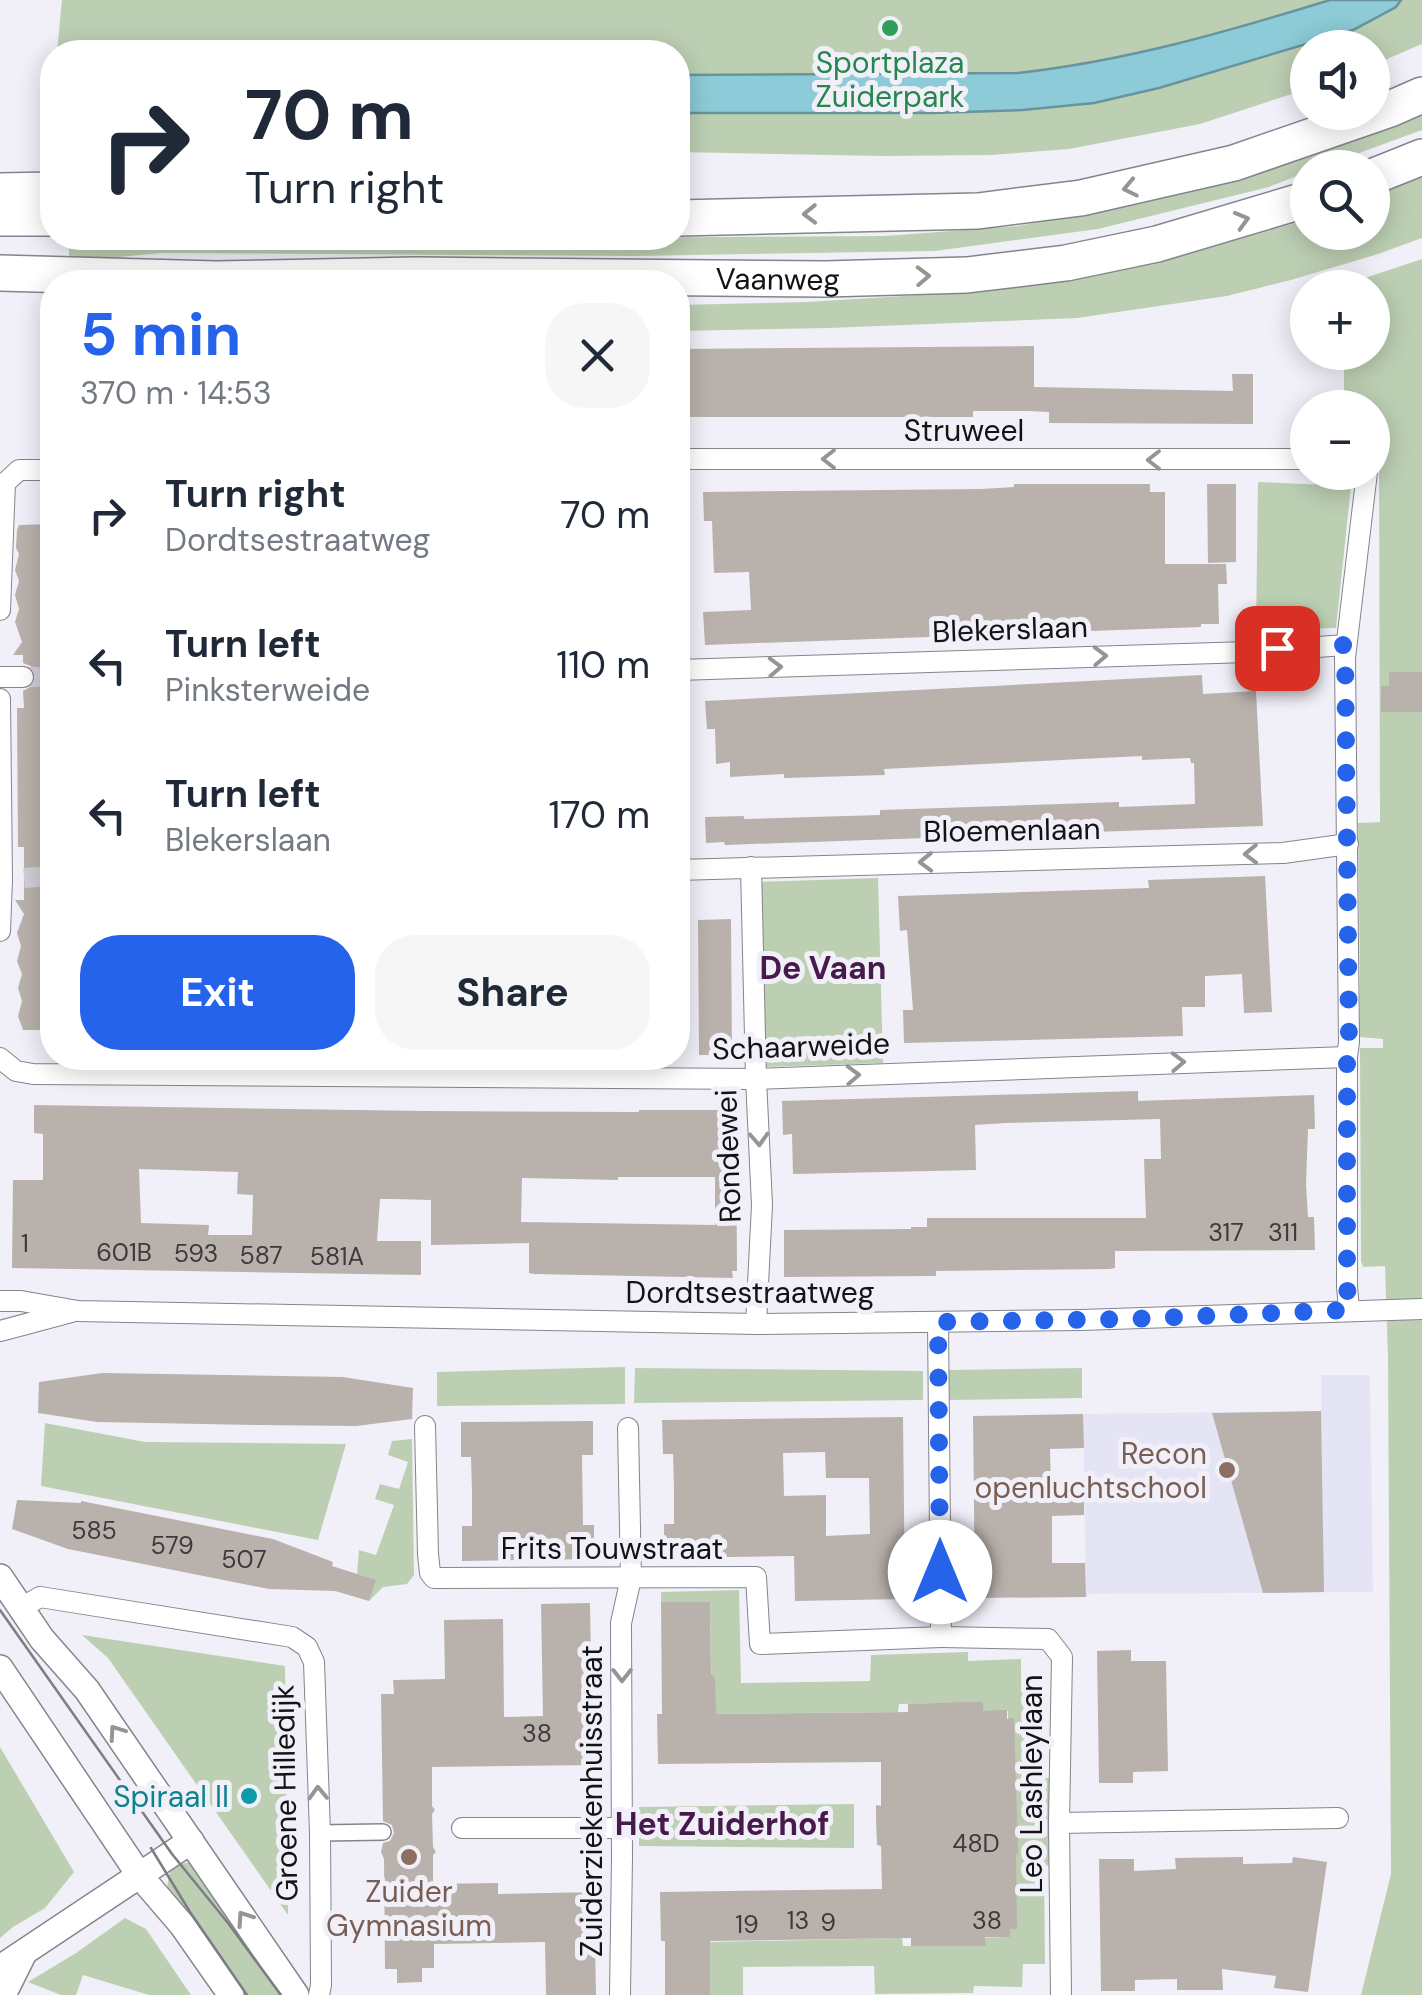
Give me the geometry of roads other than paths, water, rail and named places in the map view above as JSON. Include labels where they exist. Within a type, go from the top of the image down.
[{"type":"highway","name":"Vaanweg","points":[[690,218],[978,210],[1080,198],[1234,163],[1422,95]]},
{"type":"highway","points":[[1390,170],[1422,157]]},
{"type":"highway","points":[[0,191],[40,190]]},
{"type":"highway","name":"Vaanweg","points":[[690,278],[826,280],[968,274],[1066,263],[1157,244],[1290,204]]},
{"type":"highway","points":[[0,218],[40,218]]},
{"type":"highway","name":"Vaanweg","points":[[0,273],[40,274]]},
{"type":"street","name":"Struweel","points":[[690,459],[1290,459]]},
{"type":"street","points":[[0,610],[5,483],[19,470],[40,470]]},
{"type":"street","points":[[1349,1310],[1345,645],[1365,490]]},
{"type":"street","name":"Blekerslaan","points":[[690,670],[1345,645]]},
{"type":"street","points":[[0,676],[23,677]]},
{"type":"street","points":[[0,698],[0,930]]},
{"type":"street","name":"Bloemenlaan","points":[[690,869],[1283,853],[1348,844]]},
{"type":"street","name":"Rondewei","points":[[751,866],[762,1205],[756,1324]]},
{"type":"street","points":[[1,880],[24,878]]},
{"type":"street","name":"Schaarweide","points":[[8,1065],[52,1074],[756,1079],[1347,1056]]},
{"type":"street","name":"Dordtsestraatweg","points":[[0,1302],[21,1301],[78,1310],[756,1324],[1130,1319],[1422,1309]]},
{"type":"street","name":"Dordtsestraatweg","points":[[0,1331],[78,1310]]},
{"type":"street","points":[[938,1322],[941,1637]]},
{"type":"street","name":"Frits Touwstraat","points":[[424,1426],[428,1554],[434,1578],[756,1577],[760,1644],[941,1637]]},
{"type":"street","name":"Zuiderziekenhuisstraat","points":[[620,1995],[621,1623],[631,1578],[628,1428]]},
{"type":"street","name":"Groene Hilledijk","points":[[0,1577],[42,1639],[86,1690],[296,1995]]},
{"type":"street","name":"Groene Hilledijk","points":[[21,1608],[40,1597],[292,1637],[307,1647],[314,1662],[320,1833],[319,1995]]},
{"type":"street","name":"Leo Lashleylaan","points":[[941,1637],[1048,1639],[1062,1656],[1061,1995]]},
{"type":"street","points":[[0,1668],[140,1876],[182,1924],[230,1995]]},
{"type":"street","points":[[1059,1823],[1338,1818]]},
{"type":"street","points":[[462,1828],[622,1828]]},
{"type":"street","points":[[320,1833],[383,1832]]},
{"type":"street","points":[[0,1968],[191,1841]]},
{"type":"street","points":[[2,1994],[25,1951]]},
{"type":"water","points":[[1330,0],[1401,0],[1396,7],[1353,30],[1290,30],[1290,49],[1094,103],[934,113],[690,113],[690,75],[1018,73],[1137,53]]},
{"type":"tunnel","points":[[23,677],[40,677]]},
{"type":"tunnel","points":[[24,878],[40,877]]},
{"type":"tram line","points":[[0,1610],[172,1854],[281,1995]]},
{"type":"tram line","points":[[151,1848],[247,1995]]},
{"type":"place","name":"Sportplaza Zuiderpark","points":[[890,28]]},
{"type":"place","name":"Recon openluchtschool","points":[[1227,1470]]},
{"type":"place","name":"Spiraal II","points":[[249,1796]]},
{"type":"place","name":"Zuider Gymnasium","points":[[409,1857]]},
{"type":"district","name":"De Vaan","points":[[823,968]]},
{"type":"district","name":"Het Zuiderhof","points":[[722,1824]]}]
